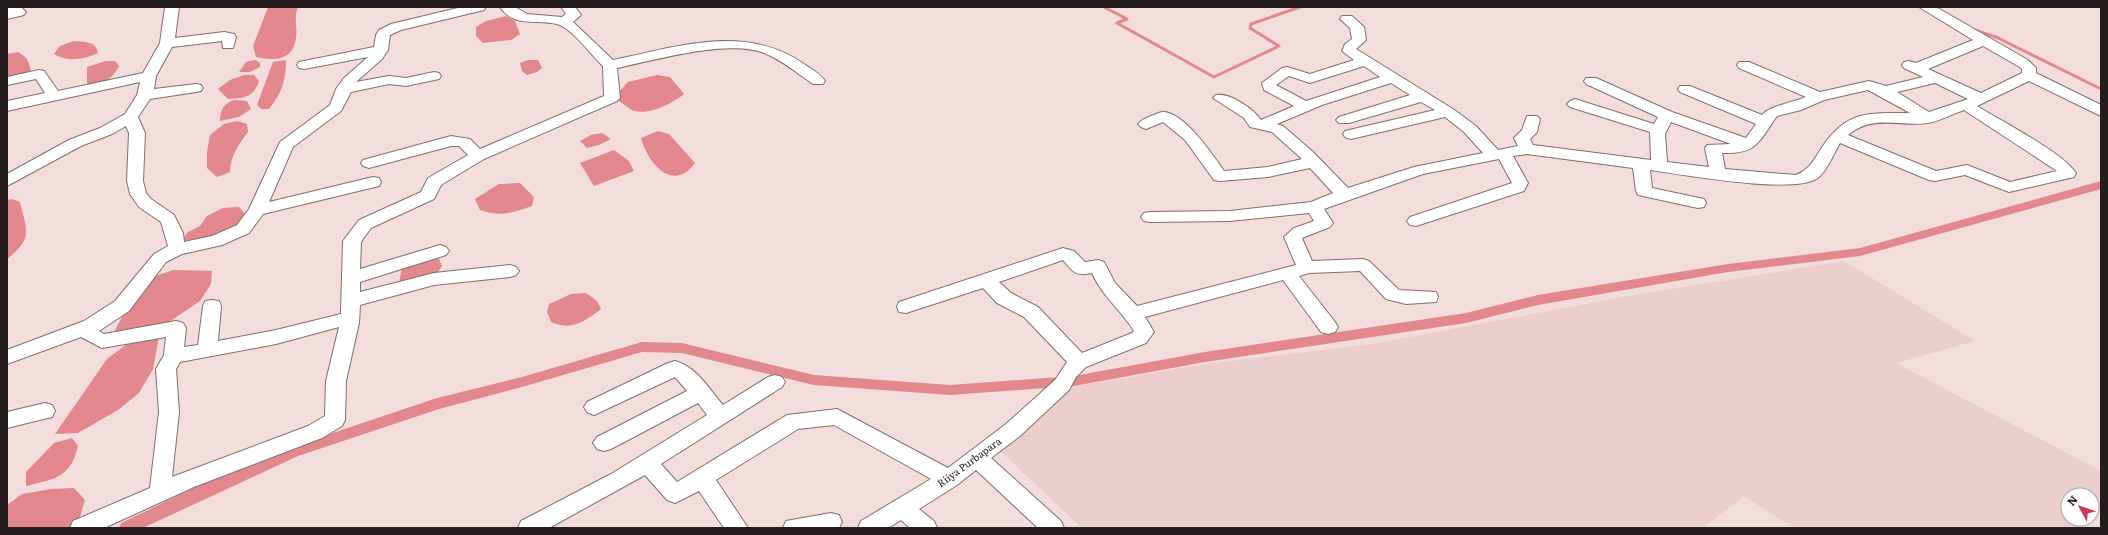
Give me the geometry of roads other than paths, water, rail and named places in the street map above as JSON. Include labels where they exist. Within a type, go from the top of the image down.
[{"type":"street","points":[[7,16],[19,12],[12,7]]},
{"type":"street","points":[[7,182],[75,143],[106,131],[130,117],[145,96],[149,76],[167,43],[170,32],[172,7]]},
{"type":"street","points":[[7,357],[91,326],[122,306],[160,258],[177,249],[216,241],[243,228],[256,210],[286,145],[336,108],[341,102],[343,89],[350,79],[374,59],[381,50],[382,35],[389,30],[479,7]]},
{"type":"street","points":[[507,7],[511,12],[525,19],[564,22],[574,15],[568,7]]},
{"type":"street","points":[[547,21],[540,11],[552,7]]},
{"type":"street","points":[[1926,7],[1982,41],[2023,63],[2029,68],[2029,75]]},
{"type":"street","points":[[1346,19],[1357,27],[1359,40],[1349,49],[1366,61],[1394,76],[1448,112],[1470,129],[1499,155],[1520,183],[1518,187],[1416,221]]},
{"type":"street","points":[[564,22],[610,65]]},
{"type":"street","points":[[167,43],[224,36],[229,37],[228,45]]},
{"type":"street","points":[[1981,99],[1913,67],[1982,41]]},
{"type":"street","points":[[610,65],[715,46],[745,45],[771,51],[818,81]]},
{"type":"street","points":[[304,65],[381,50]]},
{"type":"street","points":[[1306,107],[1269,87],[1269,83],[1287,71],[1310,79],[1366,61]]},
{"type":"street","points":[[81,528],[186,481],[315,432],[335,420],[336,381],[351,310],[352,241],[366,224],[428,195],[434,182],[478,156],[612,98],[612,88],[608,71],[610,65]]},
{"type":"street","points":[[1744,65],[1819,98]]},
{"type":"street","points":[[7,81],[39,74],[42,76],[54,96]]},
{"type":"street","points":[[1150,217],[1230,216],[1314,207],[1344,194],[1420,170],[1527,149],[1641,165],[1789,181],[1806,178],[1813,174],[1837,136],[1853,123],[1866,119],[1928,118],[1981,99],[2029,75]]},
{"type":"street","points":[[2029,75],[2101,111]]},
{"type":"street","points":[[7,106],[149,76]]},
{"type":"street","points":[[343,89],[389,80],[406,82],[434,76]]},
{"type":"street","points":[[1260,126],[1306,107],[1394,76]]},
{"type":"street","points":[[1884,91],[1938,78]]},
{"type":"street","points":[[1591,81],[1667,116],[1749,145]]},
{"type":"street","points":[[1718,174],[1713,148],[1745,149],[1772,114],[1819,98],[1863,86],[1876,87],[1928,118]]},
{"type":"street","points":[[145,96],[196,88]]},
{"type":"street","points":[[1685,89],[1765,122]]},
{"type":"street","points":[[1344,120],[1424,96]]},
{"type":"street","points":[[1221,98],[1250,115],[1253,123],[1260,126],[1277,129],[1306,154],[1344,194]]},
{"type":"street","points":[[1575,104],[1658,130]]},
{"type":"street","points":[[1837,136],[1935,176],[1967,170],[2009,187],[2068,173],[2065,168],[2052,159],[1964,104]]},
{"type":"street","points":[[1350,134],[1448,112]]},
{"type":"street","points":[[1659,167],[1658,130],[1667,116]]},
{"type":"street","points":[[130,117],[137,133],[135,181],[138,194],[146,203],[168,219],[174,233],[177,249]]},
{"type":"street","points":[[1146,124],[1164,117],[1167,118],[1191,137],[1215,172],[1222,176],[1268,172],[1305,163],[1314,164]]},
{"type":"street","points":[[1527,149],[1522,138],[1530,132],[1532,119]]},
{"type":"street","points":[[369,163],[450,141],[464,142],[478,156]]},
{"type":"street","points":[[1641,165],[1644,190],[1698,203]]},
{"type":"street","points":[[256,210],[373,182]]},
{"type":"street","points":[[1305,267],[1293,237],[1297,233],[1319,227],[1324,223],[1314,207]]},
{"type":"street","points":[[351,278],[440,251]]},
{"type":"street","points":[[906,307],[1060,255],[1066,255],[1081,268],[1098,266],[1107,286],[1133,314],[1144,332],[1143,335],[1070,373],[1031,312],[1004,298],[986,280]]},
{"type":"street","points":[[1133,314],[1231,289],[1305,267],[1363,265],[1368,268],[1393,295],[1405,298],[1429,297]]},
{"type":"street","points":[[174,356],[276,337],[434,279],[510,271]]},
{"type":"street","points":[[1287,272],[1328,327]]},
{"type":"street","points":[[207,350],[212,306]]},
{"type":"street","points":[[91,326],[89,334],[102,341],[176,328],[174,356],[166,369],[170,412],[160,492]]},
{"type":"street","points":[[594,407],[674,368],[680,369],[702,392],[720,416]]},
{"type":"street","name":"Riiya Purbapara","points":[[869,528],[949,478],[977,458],[1013,430],[1070,373]]},
{"type":"street","points":[[529,528],[647,463],[775,382]]},
{"type":"street","points":[[604,443],[702,392]]},
{"type":"street","points":[[7,420],[45,411]]},
{"type":"street","points":[[647,463],[676,494],[794,421],[837,417],[949,478]]},
{"type":"street","points":[[977,458],[1053,528]]},
{"type":"street","points":[[702,478],[737,528]]},
{"type":"street","points":[[901,507],[926,528]]},
{"type":"street","points":[[794,528],[831,522]]},
{"type":"waterway","points":[[1104,7],[1127,19],[1117,23],[1214,77],[1279,46],[1250,28],[1251,24],[1300,7]]},
{"type":"waterway","points":[[1974,30],[1996,37],[2101,89]]},
{"type":"waterway","points":[[127,528],[202,492],[293,452],[437,404],[522,382],[642,347],[682,348],[814,380],[950,390],[1074,381],[1205,357],[1466,318],[1538,300],[1728,268],[1860,252],[1977,221],[2101,185]]}]
